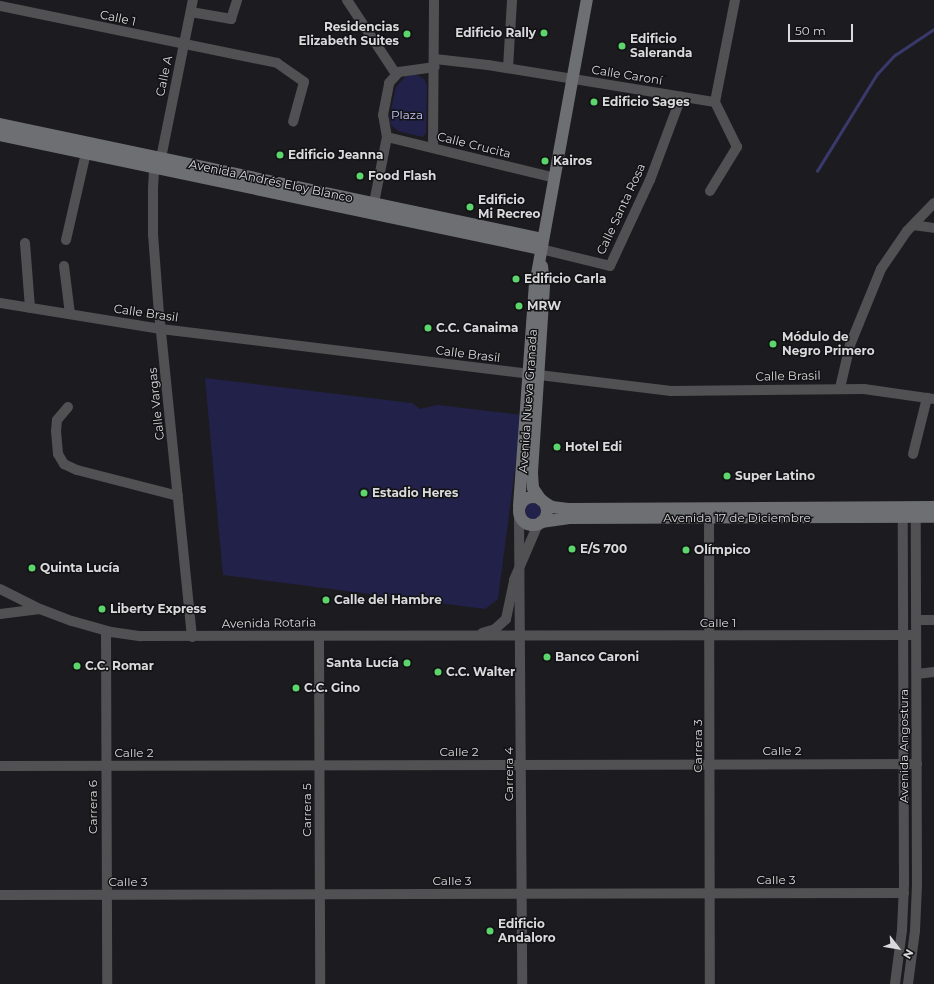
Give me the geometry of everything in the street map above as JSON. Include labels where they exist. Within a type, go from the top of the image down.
[{"type":"street","name":"Calle A","points":[[157,162],[193,0]]},
{"type":"street","points":[[190,12],[231,19],[237,0]]},
{"type":"street","points":[[347,0],[396,74],[390,83],[384,109],[384,122],[387,137],[374,203]]},
{"type":"street","points":[[433,148],[435,63],[434,0]]},
{"type":"street","points":[[508,68],[512,0]]},
{"type":"street","name":"Avenida Nueva Granada","points":[[542,501],[532,483],[535,285],[587,0]]},
{"type":"street","points":[[710,191],[737,147],[715,102],[735,0]]},
{"type":"street","name":"Calle 1","points":[[0,6],[277,63],[304,82],[293,122]]},
{"type":"street","name":"Calle Caroní","points":[[396,74],[435,63],[508,68],[715,102]]},
{"type":"street","name":"Calle Santa Rosa","points":[[542,244],[610,266],[650,180],[681,97]]},
{"type":"street","name":"Avenida Andrés Eloy Blanco","points":[[0,124],[157,162],[542,244]]},
{"type":"street","name":"Avenida Andrés Eloy Blanco","points":[[0,134],[86,152],[157,162],[374,203],[542,244]]},
{"type":"street","name":"Calle Crucita","points":[[387,137],[555,178]]},
{"type":"street","points":[[66,240],[86,152]]},
{"type":"street","name":"Calle Vargas","points":[[157,162],[153,235],[192,637]]},
{"type":"street","points":[[840,388],[848,351],[875,283],[887,259],[913,225],[934,203]]},
{"type":"street","points":[[913,225],[934,228]]},
{"type":"street","points":[[25,243],[30,308]]},
{"type":"street","points":[[64,266],[70,314]]},
{"type":"street","name":"Calle Brasil","points":[[0,303],[161,329],[534,375],[695,392],[840,388],[883,390],[932,398]]},
{"type":"street","name":"Avenida Nueva Granada","points":[[519,512],[534,375]]},
{"type":"street","points":[[913,454],[932,398]]},
{"type":"street","points":[[68,407],[57,420],[56,431],[58,454],[64,464],[77,470],[178,496]]},
{"type":"street","points":[[527,498],[542,501],[547,513],[540,523],[527,525],[519,512],[527,498]]},
{"type":"street","name":"Avenida 17 de Diciembre","points":[[542,501],[552,507],[709,513]]},
{"type":"street","name":"Avenida 17 de Diciembre","points":[[540,523],[568,518],[709,513],[916,512],[934,507]]},
{"type":"street","name":"Carrera 4","points":[[519,512],[521,563],[522,984]]},
{"type":"street","name":"Avenida Angostura","points":[[895,984],[904,893],[903,512]]},
{"type":"street","name":"Avenida 17 de Diciembre","points":[[916,512],[934,517]]},
{"type":"street","name":"Avenida Angostura","points":[[908,984],[916,908],[916,512]]},
{"type":"street","name":"Carrera 3","points":[[709,513],[711,765],[710,984]]},
{"type":"street","name":"Carrera 4","points":[[521,563],[540,523]]},
{"type":"street","name":"Avenida Rotaria","points":[[470,636],[490,632],[506,619],[514,580],[521,563]]},
{"type":"street","points":[[0,589],[40,609]]},
{"type":"street","name":"Avenida Rotaria","points":[[0,614],[40,609],[106,631],[141,636],[520,636]]},
{"type":"street","points":[[916,620],[934,620]]},
{"type":"street","name":"Carrera 6","points":[[106,631],[107,984]]},
{"type":"street","name":"Calle 1","points":[[520,636],[916,635]]},
{"type":"street","name":"Carrera 5","points":[[320,636],[320,984]]},
{"type":"street","points":[[917,674],[934,672]]},
{"type":"street","name":"Calle 2","points":[[0,766],[917,764]]},
{"type":"street","name":"Calle 3","points":[[0,896],[904,893]]},
{"type":"green space","name":"Plaza","points":[[415,74],[424,79],[427,85],[426,133],[423,137],[398,131],[391,125],[389,119],[396,87],[406,76]]},
{"type":"green space","name":"Estadio Heres","points":[[205,378],[412,403],[420,409],[437,405],[522,415],[498,599],[485,609],[223,575]]},
{"type":"green space","points":[[530,503],[536,503],[541,508],[539,517],[536,519],[530,519],[525,514],[525,508]]},
{"type":"waterway","points":[[817,171],[877,74],[895,55],[934,29]]},
{"type":"place","name":"Edificio Rally","points":[[544,33]]},
{"type":"place","name":"Residencias Elizabeth Suites","points":[[407,34]]},
{"type":"place","name":"Edificio Saleranda","points":[[622,46]]},
{"type":"place","name":"Edificio Sages","points":[[594,102]]},
{"type":"place","name":"Edificio Jeanna","points":[[280,155]]},
{"type":"place","name":"Kairos","points":[[545,161]]},
{"type":"place","name":"Food Flash","points":[[360,176]]},
{"type":"place","name":"Edificio Mi Recreo","points":[[470,207]]},
{"type":"place","name":"Edificio Carla","points":[[516,279]]},
{"type":"place","name":"MRW","points":[[519,306]]},
{"type":"place","name":"C.C. Canaima","points":[[428,328]]},
{"type":"place","name":"Módulo de Negro Primero","points":[[773,344]]},
{"type":"place","name":"Hotel Edi","points":[[557,447]]},
{"type":"place","name":"Super Latino","points":[[727,476]]},
{"type":"place","name":"Estadio Heres","points":[[364,493]]},
{"type":"place","name":"E/S 700","points":[[572,549]]},
{"type":"place","name":"Olímpico","points":[[686,550]]},
{"type":"place","name":"Quinta Lucía","points":[[32,568]]},
{"type":"place","name":"Calle del Hambre","points":[[326,600]]},
{"type":"place","name":"Liberty Express","points":[[102,609]]},
{"type":"place","name":"Banco Caroni","points":[[547,657]]},
{"type":"place","name":"Santa Lucía","points":[[407,663]]},
{"type":"place","name":"C.C. Romar","points":[[77,666]]},
{"type":"place","name":"C.C. Walter","points":[[438,672]]},
{"type":"place","name":"C.C. Gino","points":[[296,688]]},
{"type":"place","name":"Edificio Andaloro","points":[[490,931]]}]
